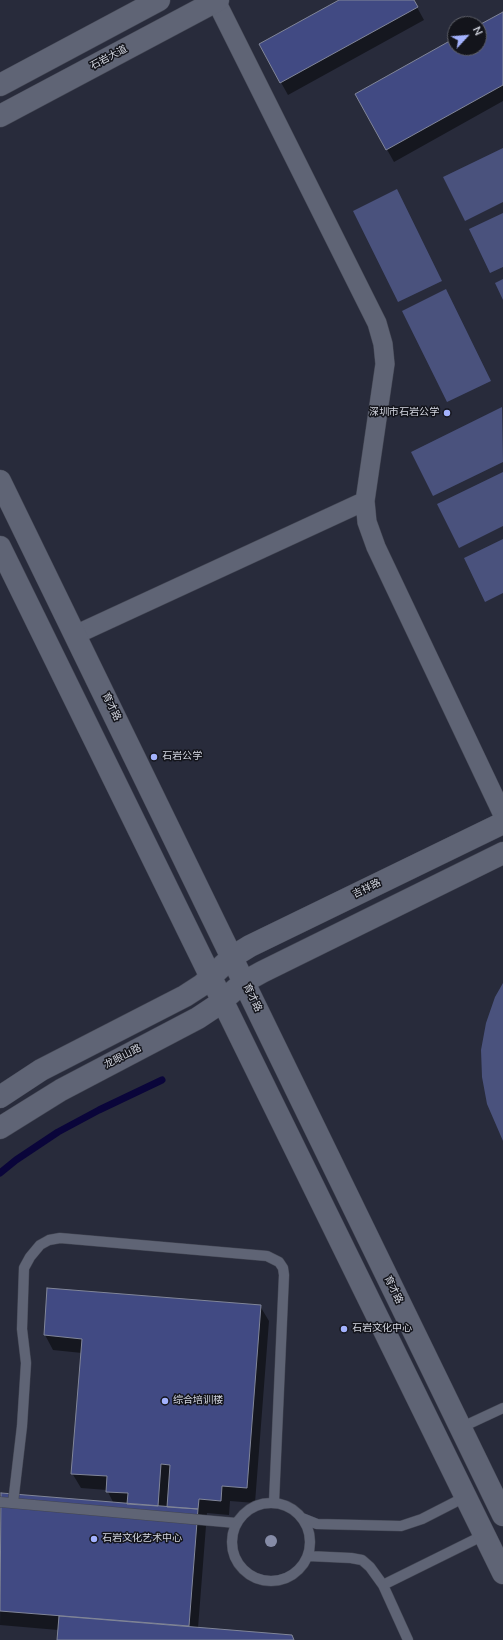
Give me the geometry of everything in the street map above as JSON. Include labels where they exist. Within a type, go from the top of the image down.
[{"type":"street","points":[[0,85],[159,0]]},
{"type":"street","points":[[217,1],[377,323],[383,344],[385,364],[365,501],[367,522],[376,547],[503,815]]},
{"type":"street","name":"石岩大道","points":[[0,116],[217,1]]},
{"type":"street","name":"育才路","points":[[0,481],[503,1515]]},
{"type":"street","points":[[75,635],[365,501]]},
{"type":"street","points":[[0,547],[465,1498],[503,1572]]},
{"type":"street","name":"吉祥路","points":[[232,957],[286,928],[503,823]]},
{"type":"street","points":[[244,982],[503,853]]},
{"type":"street","points":[[0,1097],[41,1070],[185,996],[202,985],[232,957]]},
{"type":"street","name":"龙眼山路","points":[[0,1128],[61,1090],[198,1018],[244,982]]},
{"type":"lane","points":[[13,1503],[22,1426],[26,1363],[22,1329],[24,1268],[30,1257],[40,1245],[49,1240],[60,1238],[267,1256],[279,1262],[283,1268],[284,1275],[274,1502]]},
{"type":"lane","points":[[460,1428],[503,1408]]},
{"type":"lane","points":[[302,1518],[317,1524],[401,1526],[422,1519],[465,1498]]},
{"type":"lane","points":[[0,1502],[236,1523]]},
{"type":"lane","points":[[274,1502],[293,1509],[302,1518],[308,1530],[310,1543],[308,1556],[301,1567],[292,1576],[280,1580],[267,1581],[254,1578],[244,1571],[236,1560],[232,1548],[232,1535],[236,1523],[244,1513],[254,1506],[274,1502]]},
{"type":"lane","points":[[382,1585],[484,1535]]},
{"type":"lane","points":[[308,1556],[362,1560],[377,1575],[408,1640]]},
{"type":"shaded area","points":[[503,148],[503,202],[465,221],[443,177]]},
{"type":"shaded area","points":[[397,189],[442,281],[398,302],[353,211]]},
{"type":"shaded area","points":[[503,213],[503,267],[490,273],[469,229]]},
{"type":"shaded area","points":[[503,279],[503,300],[495,283]]},
{"type":"shaded area","points":[[446,289],[491,381],[447,402],[402,311]]},
{"type":"shaded area","points":[[502,407],[503,462],[433,496],[411,452]]},
{"type":"shaded area","points":[[503,472],[503,526],[459,548],[437,504]]},
{"type":"shaded area","points":[[503,539],[503,593],[485,602],[464,558]]},
{"type":"shaded area","points":[[503,983],[503,1141],[487,1104],[482,1077],[481,1050],[486,1023],[495,997]]},
{"type":"building","points":[[339,0],[414,0],[418,7],[280,83],[259,44]]},
{"type":"building","points":[[503,12],[503,85],[386,150],[355,94],[447,42],[447,56],[487,56],[487,21]]},
{"type":"building","name":"综合培训楼","points":[[47,1288],[261,1305],[247,1488],[222,1486],[221,1501],[199,1499],[198,1509],[167,1507],[170,1465],[161,1464],[158,1506],[127,1504],[128,1493],[106,1492],[107,1476],[71,1474],[82,1339],[44,1335]]},
{"type":"building","points":[[1,1493],[198,1509],[189,1626],[0,1611]]},
{"type":"building","points":[[59,1616],[292,1635],[294,1640],[57,1640]]},
{"type":"waterway","points":[[0,1173],[16,1160],[58,1132],[99,1110],[162,1080]]},
{"type":"place","name":"深圳市石岩公学","points":[[447,413]]},
{"type":"place","name":"石岩公学","points":[[154,757]]},
{"type":"place","name":"石岩文化中心","points":[[344,1329]]},
{"type":"place","name":"综合培训楼","points":[[165,1401]]},
{"type":"place","name":"石岩文化艺术中心","points":[[94,1539]]}]
